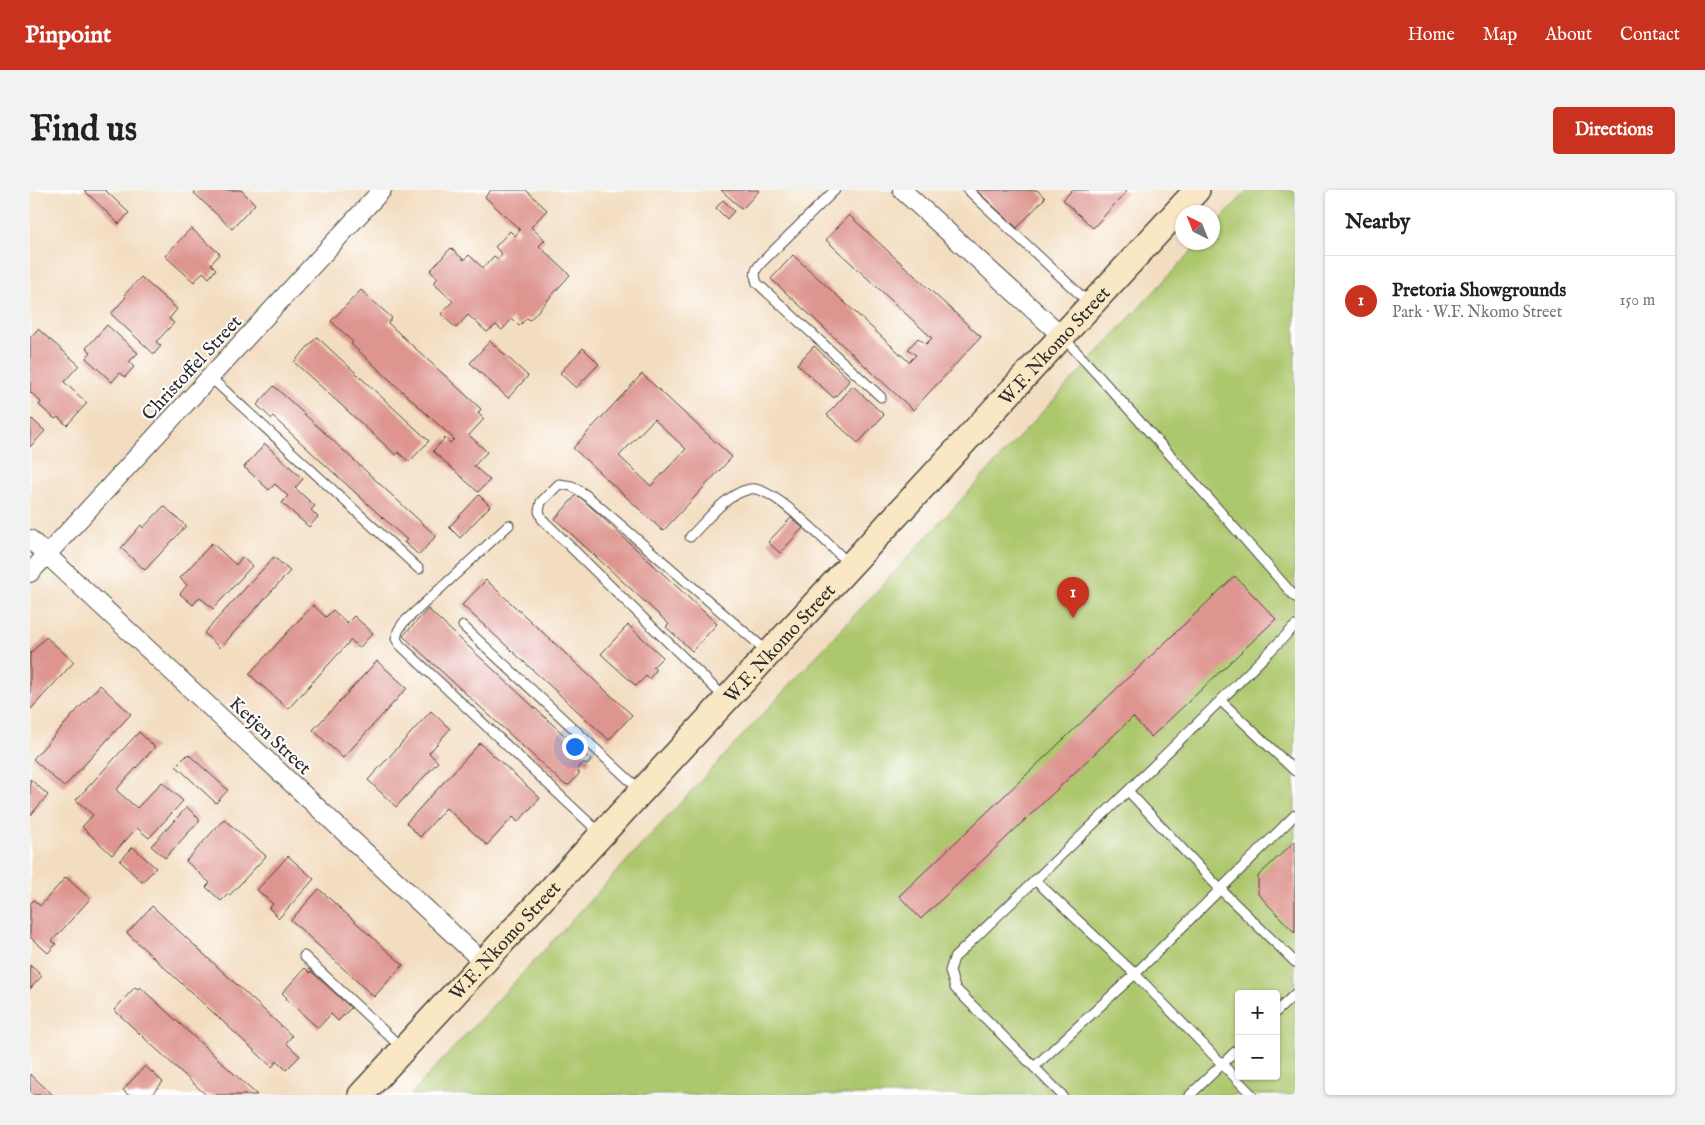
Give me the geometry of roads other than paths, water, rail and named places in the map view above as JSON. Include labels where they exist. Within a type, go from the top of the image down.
[{"type":"main road","name":"W.F. Nkomo Street","points":[[361,1095],[1197,190]]},
{"type":"street","name":"Christoffel Street","points":[[30,573],[382,190]]},
{"type":"street","points":[[902,190],[1062,336]]},
{"type":"street","name":"Ketjen Street","points":[[30,539],[483,962]]},
{"type":"lane","points":[[835,190],[756,268],[754,275],[757,283],[881,397]]},
{"type":"lane","points":[[968,190],[1091,304]]},
{"type":"lane","points":[[1062,336],[1182,468],[1295,597]]},
{"type":"lane","points":[[210,377],[419,569]]},
{"type":"lane","points":[[727,699],[542,518],[539,511],[541,502],[559,484],[572,486],[586,495],[769,653]]},
{"type":"lane","points":[[690,537],[729,498],[751,488],[762,490],[783,503],[850,566]]},
{"type":"lane","points":[[509,524],[402,623],[396,639],[400,645],[602,834]]},
{"type":"lane","points":[[463,626],[642,791]]},
{"type":"lane","points":[[1062,1095],[955,988],[951,980],[950,971],[954,958],[1129,792],[1295,626]]},
{"type":"lane","points":[[1221,701],[1295,771]]},
{"type":"lane","points":[[1129,792],[1220,888],[1295,962]]},
{"type":"lane","points":[[1034,1067],[1135,974],[1295,815]]},
{"type":"lane","points":[[1035,880],[1135,974],[1252,1095]]},
{"type":"lane","points":[[304,956],[403,1049]]},
{"type":"lane","points":[[1280,1008],[1295,994]]},
{"type":"lane","points":[[1190,1095],[1235,1052]]},
{"type":"place","name":"Pretoria Showgrounds","points":[[1073,618]]}]
